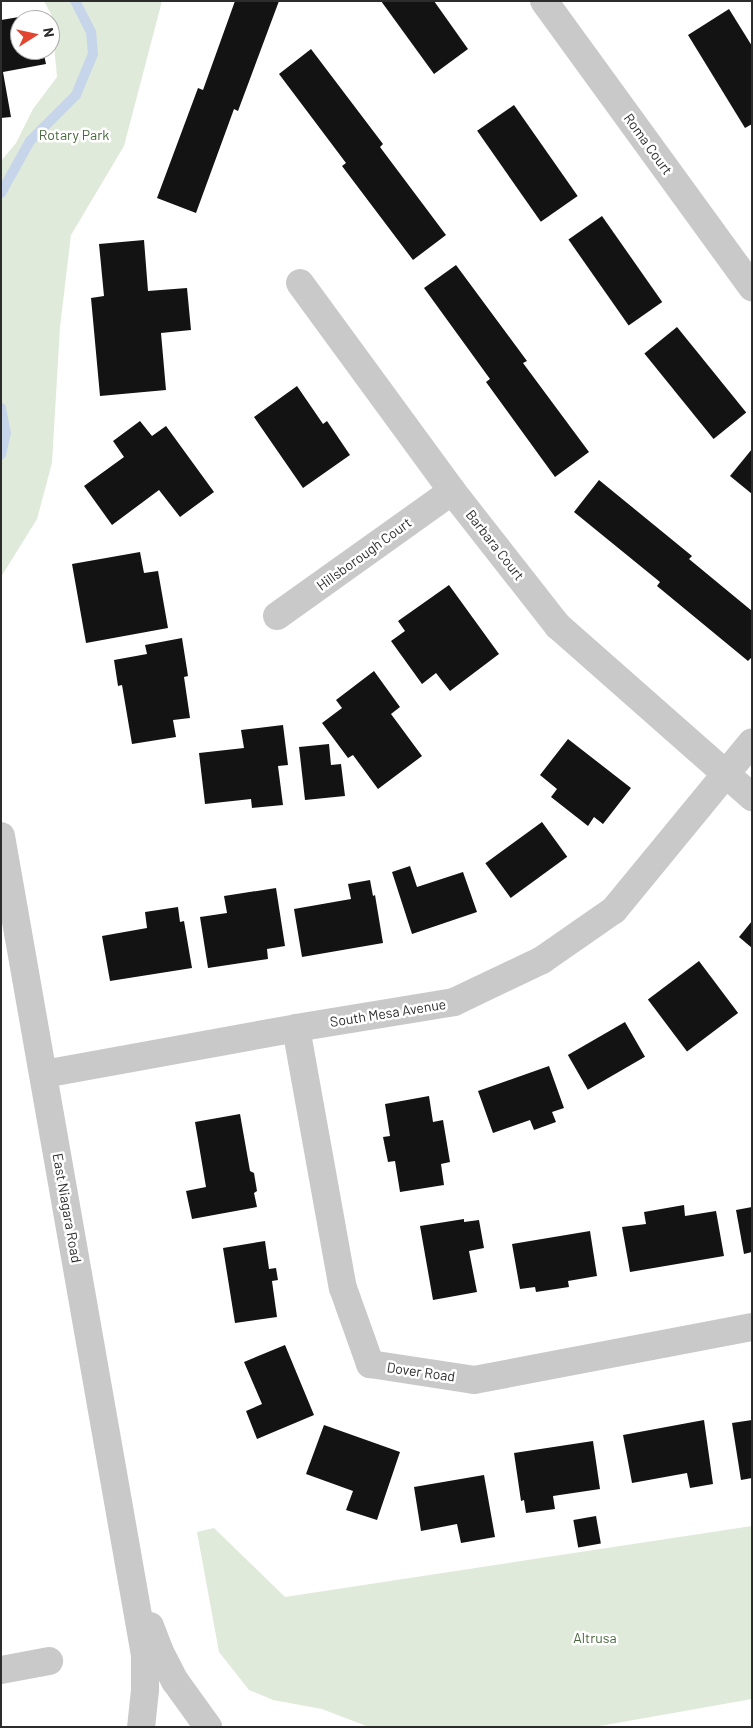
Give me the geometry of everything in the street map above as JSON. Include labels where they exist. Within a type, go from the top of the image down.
[{"type":"street","name":"Roma Court","points":[[544,1],[752,287]]},
{"type":"street","name":"Barbara Court","points":[[300,283],[452,491],[558,626],[752,797]]},
{"type":"street","name":"Hillsborough Court","points":[[277,616],[452,491]]},
{"type":"street","name":"South Mesa Avenue","points":[[44,1074],[296,1028],[454,1002],[542,960],[614,910],[752,742]]},
{"type":"street","name":"East Niagara Road","points":[[1,836],[145,1656],[145,1690],[141,1727]]},
{"type":"street","name":"Dover Road","points":[[296,1028],[343,1288],[370,1364],[474,1380],[752,1326]]},
{"type":"street","name":"East Niagara Road","points":[[132,1580],[166,1666],[208,1727]]},
{"type":"street","points":[[1,1670],[49,1661]]},
{"type":"green space","name":"Rotary Park","points":[[44,1],[162,1],[124,146],[71,235],[60,327],[52,463],[37,519],[1,577],[1,161],[16,143],[33,109],[57,77],[55,60],[60,60],[60,10],[49,10]]},
{"type":"green space","name":"Altrusa","points":[[752,1526],[752,1699],[594,1727],[369,1727],[322,1709],[273,1700],[249,1690],[219,1652],[197,1532],[214,1528],[285,1597]]},
{"type":"building","points":[[235,1],[279,1],[238,111],[234,109],[196,213],[157,198],[198,88],[203,90]]},
{"type":"building","points":[[381,1],[434,1],[468,49],[434,74]]},
{"type":"building","points":[[729,9],[752,46],[752,124],[745,128],[688,35]]},
{"type":"building","points":[[10,18],[10,60],[45,60],[46,64],[3,72],[11,117],[1,118],[1,20]]},
{"type":"building","points":[[311,49],[383,144],[380,147],[446,235],[413,260],[342,166],[346,163],[279,74]]},
{"type":"building","points":[[514,105],[578,196],[541,222],[477,131]]},
{"type":"building","points":[[602,216],[662,302],[629,326],[568,240]]},
{"type":"building","points":[[144,240],[148,291],[187,288],[191,330],[161,333],[166,390],[100,396],[91,298],[104,296],[99,244]]},
{"type":"building","points":[[456,265],[527,361],[523,363],[589,452],[555,477],[486,382],[490,379],[424,288]]},
{"type":"building","points":[[677,327],[746,412],[714,439],[644,353]]},
{"type":"building","points":[[297,386],[323,424],[327,421],[350,455],[303,488],[254,417]]},
{"type":"building","points":[[140,421],[152,436],[166,426],[214,492],[180,517],[159,490],[112,525],[84,486],[124,457],[113,441]]},
{"type":"building","points":[[752,449],[752,494],[730,476]]},
{"type":"building","points":[[599,480],[692,556],[689,559],[752,611],[752,657],[748,661],[657,586],[660,582],[574,512]]},
{"type":"building","points":[[140,552],[144,573],[158,571],[168,628],[86,643],[72,564]]},
{"type":"building","points":[[449,585],[499,654],[450,691],[436,673],[422,684],[391,641],[405,631],[398,621]]},
{"type":"building","points":[[182,638],[188,676],[184,677],[190,718],[173,720],[176,737],[132,744],[122,685],[118,686],[114,660],[147,654],[145,645]]},
{"type":"building","points":[[374,671],[400,707],[391,714],[422,756],[378,789],[353,755],[348,758],[322,723],[342,708],[336,700]]},
{"type":"building","points":[[283,725],[288,765],[278,766],[283,805],[252,808],[251,799],[205,804],[199,753],[244,748],[241,730]]},
{"type":"building","points":[[568,739],[631,788],[603,824],[594,817],[588,826],[551,797],[557,789],[540,775]]},
{"type":"building","points":[[329,744],[331,765],[341,764],[345,796],[305,800],[299,747]]},
{"type":"building","points":[[542,822],[567,857],[511,898],[485,863]]},
{"type":"building","points":[[410,866],[417,887],[463,872],[477,912],[412,934],[392,872]]},
{"type":"building","points":[[370,880],[373,896],[375,895],[383,943],[302,957],[294,909],[351,899],[348,884]]},
{"type":"building","points":[[276,888],[285,946],[267,949],[268,959],[208,968],[200,917],[227,913],[224,896]]},
{"type":"building","points":[[178,907],[180,922],[184,921],[192,968],[110,981],[102,936],[147,928],[145,912]]},
{"type":"building","points":[[752,921],[752,948],[739,937]]},
{"type":"building","points":[[699,961],[738,1013],[687,1051],[648,1000]]},
{"type":"building","points":[[625,1022],[645,1057],[588,1090],[568,1055]]},
{"type":"building","points":[[549,1066],[564,1108],[552,1112],[556,1122],[534,1130],[530,1120],[493,1133],[478,1091]]},
{"type":"building","points":[[429,1096],[433,1122],[443,1120],[450,1162],[441,1164],[444,1185],[400,1192],[395,1161],[388,1162],[383,1137],[390,1136],[385,1104]]},
{"type":"building","points":[[240,1114],[250,1171],[254,1173],[257,1191],[254,1193],[257,1207],[192,1219],[186,1191],[206,1187],[195,1122]]},
{"type":"building","points":[[684,1205],[685,1216],[716,1211],[724,1256],[630,1272],[622,1227],[646,1224],[644,1212]]},
{"type":"building","points":[[752,1207],[752,1252],[744,1254],[736,1210]]},
{"type":"building","points":[[464,1219],[464,1222],[479,1220],[484,1248],[469,1251],[477,1292],[433,1300],[420,1226]]},
{"type":"building","points":[[590,1231],[597,1276],[568,1281],[569,1287],[536,1292],[535,1287],[520,1289],[512,1244]]},
{"type":"building","points":[[265,1241],[269,1269],[276,1268],[278,1280],[272,1281],[277,1317],[235,1323],[223,1248]]},
{"type":"building","points":[[285,1345],[314,1415],[257,1439],[246,1411],[262,1404],[244,1362]]},
{"type":"building","points":[[704,1420],[713,1484],[690,1488],[687,1473],[632,1483],[623,1435]]},
{"type":"building","points":[[752,1420],[752,1478],[741,1480],[732,1423]]},
{"type":"building","points":[[324,1425],[400,1452],[377,1520],[346,1510],[353,1491],[306,1474]]},
{"type":"building","points":[[593,1441],[600,1489],[553,1496],[555,1509],[526,1513],[524,1500],[521,1501],[514,1453]]},
{"type":"building","points":[[484,1475],[495,1537],[461,1543],[457,1524],[421,1531],[414,1487]]},
{"type":"building","points":[[596,1516],[601,1544],[578,1548],[573,1520]]},
{"type":"waterway","points":[[1,193],[30,141],[76,95],[93,54],[91,32],[75,1]]},
{"type":"waterway","points":[[1,408],[6,433],[1,454]]}]
